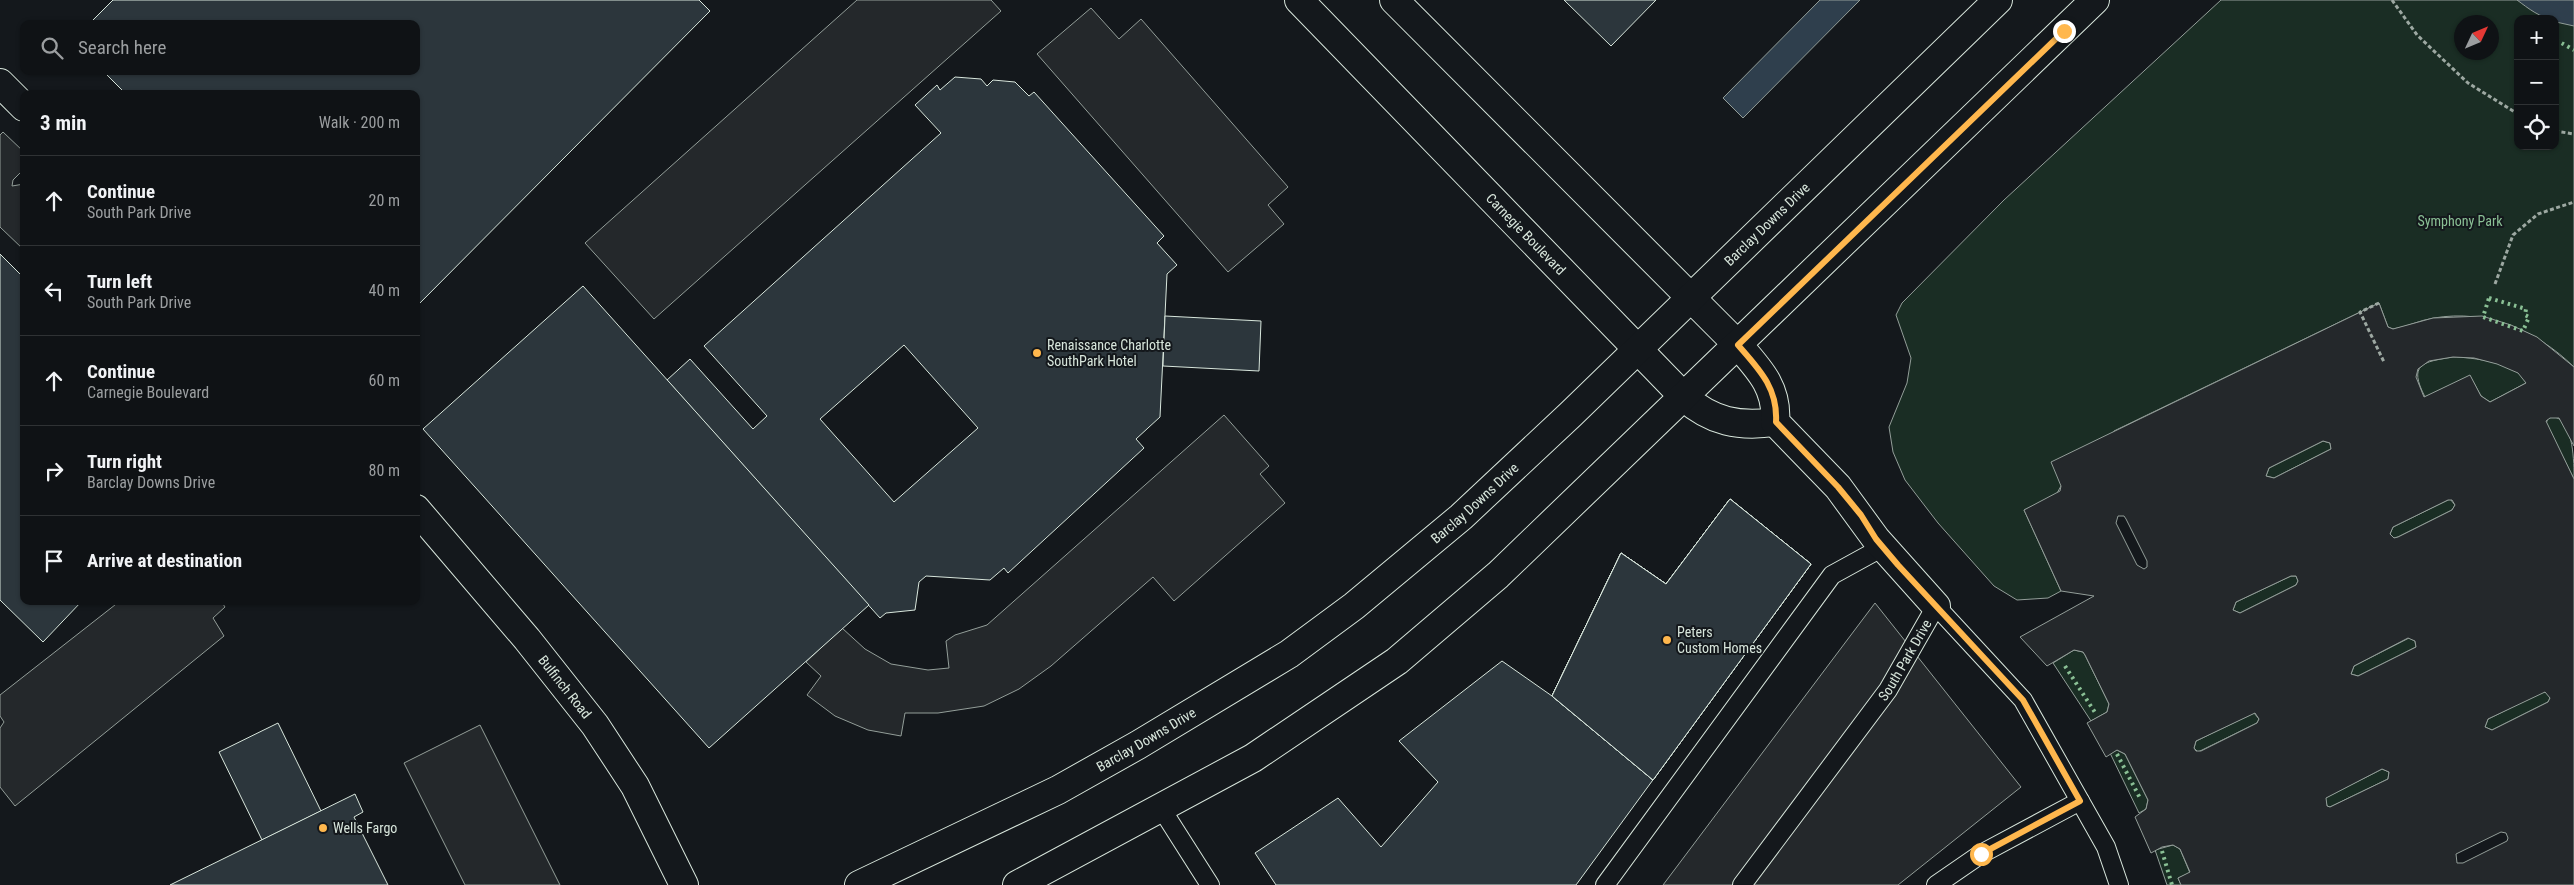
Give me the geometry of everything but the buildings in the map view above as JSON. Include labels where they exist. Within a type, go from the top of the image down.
[{"type":"street","name":"Carnegie Boulevard","points":[[1299,0],[1639,348],[1684,397],[1704,412],[1744,425],[1776,422]]},
{"type":"street","points":[[1394,0],[1738,345],[1759,369],[1771,390],[1776,406],[1776,422],[1852,504],[1883,547],[1936,606]]},
{"type":"street","name":"Barclay Downs Drive","points":[[859,885],[1058,790],[1138,745],[1289,654],[1354,606],[1461,517],[1692,297],[1998,0]]},
{"type":"street","points":[[1017,885],[1252,758],[1397,661],[1498,575],[2095,0]]},
{"type":"street","points":[[0,83],[20,103]]},
{"type":"street","name":"Bulfinch Road","points":[[420,514],[528,639],[595,725],[635,786],[684,885]]},
{"type":"lane","points":[[1605,885],[1832,575],[1883,547]]},
{"type":"lane","name":"South Park Drive","points":[[1742,885],[1888,690],[1936,606],[2023,700],[2106,847],[2119,885]]},
{"type":"lane","points":[[1936,885],[1981,854],[2080,801]]},
{"type":"lane","points":[[1161,808],[1210,885]]},
{"type":"path","points":[[2392,0],[2417,35],[2468,83],[2514,112]]},
{"type":"path","points":[[2559,132],[2574,134]]},
{"type":"path","points":[[2495,284],[2513,235],[2538,214],[2574,202]]},
{"type":"path","points":[[2379,303],[2360,312],[2384,362]]},
{"type":"green space","name":"Symphony Park","points":[[2221,0],[2574,0],[2574,367],[2544,342],[2510,325],[2492,320],[2454,316],[2429,319],[2393,329],[2388,327],[2379,303],[2114,431],[2061,486],[2056,495],[2024,510],[2061,591],[2048,598],[2017,600],[1994,586],[1938,523],[1905,480],[1893,452],[1889,427],[1907,383],[1911,358],[1896,315],[1902,303],[2004,200]]},
{"type":"green space","points":[[2453,357],[2494,362],[2515,370],[2526,383],[2490,402],[2481,396],[2470,376],[2425,397],[2418,378],[2418,371],[2421,366],[2433,361]]},
{"type":"green space","points":[[2555,417],[2566,427],[2572,444],[2574,479],[2546,424],[2548,418]]},
{"type":"green space","points":[[2323,441],[2330,443],[2331,449],[2274,478],[2266,476],[2269,468]]},
{"type":"green space","points":[[2450,499],[2455,505],[2452,510],[2398,537],[2394,538],[2390,534],[2393,527]]},
{"type":"green space","points":[[2291,576],[2296,576],[2298,581],[2296,585],[2240,613],[2233,610],[2236,602]]},
{"type":"green space","points":[[2409,638],[2415,641],[2416,647],[2358,676],[2351,674],[2354,666]]},
{"type":"green space","points":[[2074,650],[2083,652],[2085,655],[2109,704],[2107,712],[2091,721],[2053,663]]},
{"type":"green space","points":[[2543,692],[2548,693],[2550,698],[2548,702],[2492,730],[2485,727],[2488,719]]},
{"type":"green space","points":[[2254,713],[2259,719],[2257,723],[2198,752],[2194,748],[2196,741]]},
{"type":"green space","points":[[2117,750],[2125,754],[2148,800],[2146,809],[2139,813],[2110,753]]},
{"type":"green space","points":[[2382,769],[2389,772],[2388,779],[2330,807],[2327,806],[2325,798]]},
{"type":"green space","points":[[2173,845],[2180,849],[2190,873],[2178,878],[2181,885],[2167,885],[2155,850]]},
{"type":"shaded area","points":[[857,0],[991,0],[1001,11],[654,319],[585,243]]},
{"type":"shaded area","points":[[1091,8],[1119,39],[1141,19],[1288,187],[1268,205],[1284,224],[1228,272],[1037,54]]},
{"type":"shaded area","points":[[3,132],[20,148],[20,173],[13,180],[12,186],[20,185],[20,246],[0,227],[0,135]]},
{"type":"shaded area","points":[[2379,303],[2388,327],[2393,329],[2433,318],[2482,316],[2511,325],[2537,337],[2574,367],[2574,446],[2559,418],[2550,418],[2546,421],[2574,479],[2574,885],[2181,885],[2178,878],[2190,872],[2180,849],[2173,845],[2162,847],[2151,853],[2135,817],[2146,809],[2148,800],[2125,754],[2117,750],[2106,757],[2087,723],[2107,712],[2109,704],[2085,655],[2083,652],[2074,650],[2047,666],[2020,637],[2094,596],[2061,591],[2024,510],[2060,491],[2061,486],[2051,462]],"holes":[[[2453,357],[2474,358],[2497,364],[2518,373],[2526,383],[2490,402],[2481,396],[2470,375],[2424,397],[2416,377],[2418,369],[2429,361]],[[2323,441],[2330,443],[2331,449],[2274,478],[2266,476],[2269,468]],[[2448,500],[2452,500],[2455,505],[2452,510],[2398,537],[2394,538],[2390,534],[2393,527]],[[2118,516],[2124,516],[2126,519],[2147,561],[2147,567],[2144,569],[2137,565],[2116,523]],[[2291,576],[2296,576],[2298,581],[2296,585],[2240,613],[2233,610],[2236,602]],[[2408,638],[2415,641],[2416,647],[2358,676],[2351,674],[2354,666]],[[2545,692],[2550,698],[2548,702],[2492,730],[2485,727],[2488,719]],[[2255,713],[2259,719],[2257,723],[2201,751],[2196,751],[2194,748],[2196,741]],[[2382,769],[2389,772],[2388,779],[2330,807],[2327,806],[2326,798]],[[2501,832],[2506,833],[2507,841],[2463,863],[2457,863],[2456,854]]]},
{"type":"shaded area","points":[[1224,415],[1269,466],[1260,474],[1285,503],[1174,601],[1153,577],[1051,666],[1019,689],[984,706],[938,713],[905,713],[901,736],[868,730],[835,716],[807,695],[821,676],[806,662],[842,628],[865,649],[891,664],[928,670],[949,668],[946,641],[955,635],[987,625]]},
{"type":"shaded area","points":[[1875,603],[2021,787],[1898,885],[1663,885]]},
{"type":"shaded area","points":[[115,605],[224,605],[225,607],[213,618],[224,636],[15,806],[0,787],[0,728],[4,722],[0,716],[0,695]]},
{"type":"shaded area","points":[[480,725],[560,885],[465,885],[404,763]]},
{"type":"water","points":[[1820,0],[1860,0],[1743,118],[1723,98]]},
{"type":"water","points":[[2517,0],[2574,0],[2574,26],[2559,23],[2559,15],[2540,15]]},
{"type":"hedge","points":[[2559,42],[2574,50]]},
{"type":"hedge","points":[[2489,298],[2526,309],[2525,315],[2529,317],[2523,331],[2483,317],[2489,298]]},
{"type":"hedge","points":[[2065,666],[2096,714]]},
{"type":"hedge","points":[[2117,754],[2141,800]]},
{"type":"hedge","points":[[2162,851],[2172,885]]},
{"type":"place","name":"Renaissance Charlotte SouthPark Hotel","points":[[1037,353]]},
{"type":"place","name":"Peters Custom Homes","points":[[1667,640]]},
{"type":"place","name":"Wells Fargo","points":[[323,828]]},
{"type":"route","points":[[1981,854],[2080,801],[2023,700],[1898,565],[1876,539],[1861,515],[1838,487],[1776,422],[1776,406],[1771,390],[1759,369],[1738,345],[2064,31]]}]
